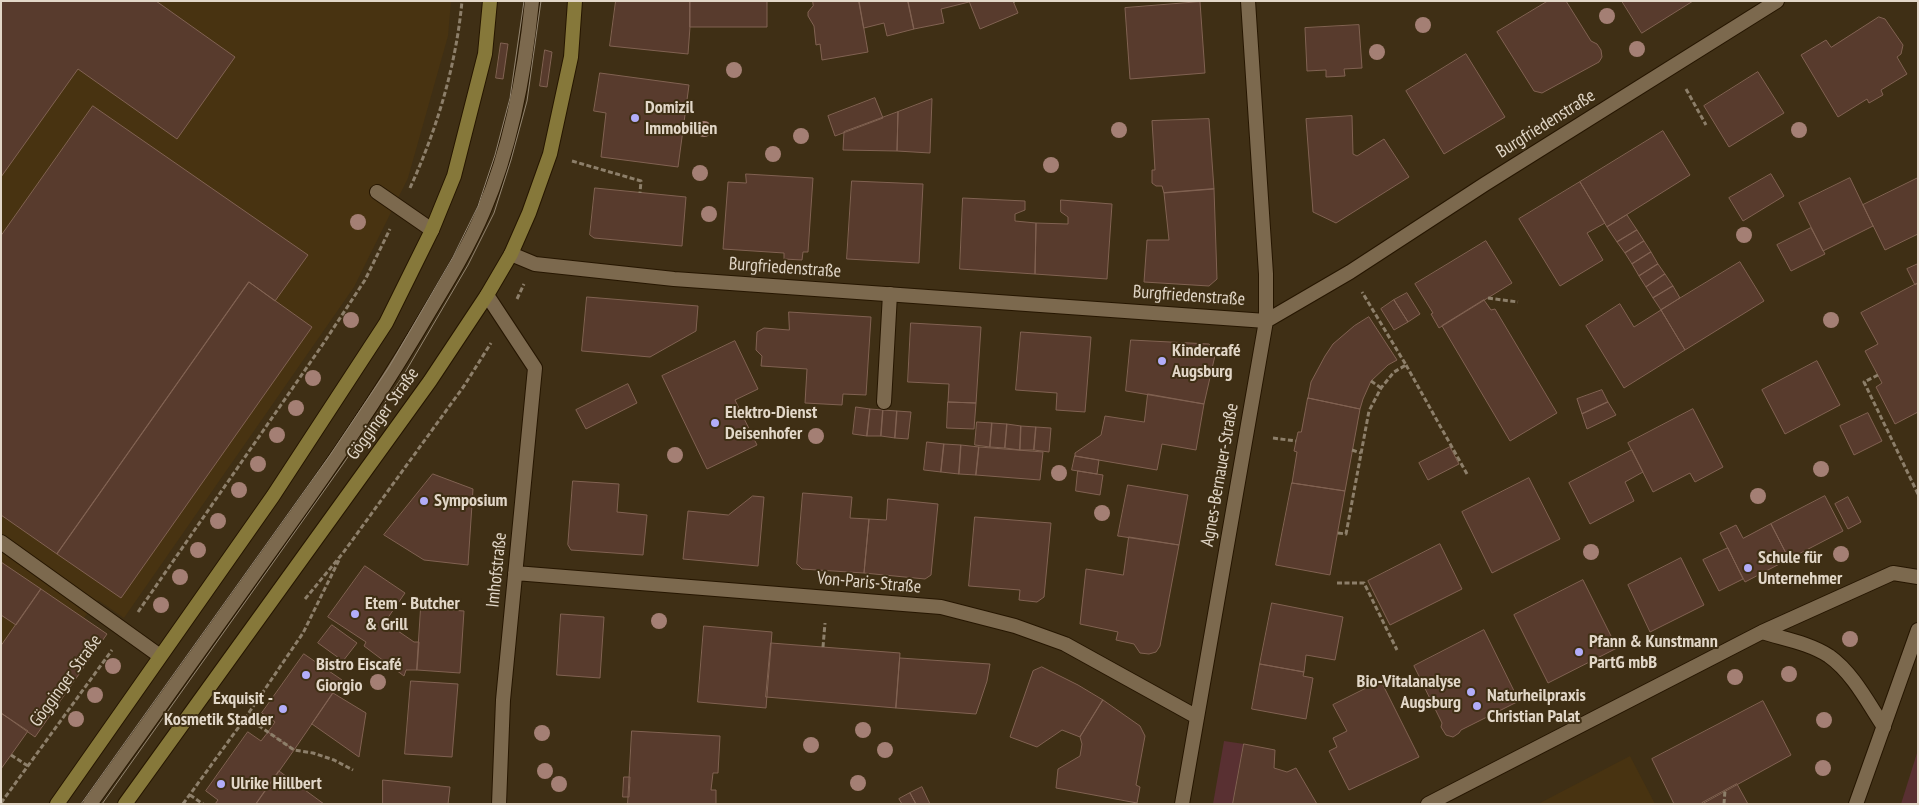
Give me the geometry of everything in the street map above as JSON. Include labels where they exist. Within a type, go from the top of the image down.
[{"type":"main road","points":[[56,804],[274,496],[382,332],[432,230],[454,176],[483,63],[490,1]]},
{"type":"main road","name":"Gögginger Straße","points":[[125,804],[430,381],[487,295],[511,254],[530,213],[550,154],[571,57],[575,1]]},
{"type":"street","points":[[90,804],[336,459],[395,371],[460,261],[484,210],[502,158],[518,99],[526,55],[532,1]]},
{"type":"street","name":"Agnes-Bernauer-Straße","points":[[1182,804],[1266,320],[1266,274],[1248,1]]},
{"type":"street","name":"Burgfriedenstraße","points":[[511,254],[536,264],[674,279],[1266,320],[1350,272],[1485,184],[1777,1]]},
{"type":"street","points":[[377,192],[432,230]]},
{"type":"street","points":[[884,402],[890,294]]},
{"type":"street","name":"Imhofstraße","points":[[487,295],[536,368],[503,700],[498,804]]},
{"type":"street","points":[[1,542],[160,656]]},
{"type":"street","name":"Von-Paris-Straße","points":[[515,573],[941,607],[1015,626],[1064,644],[1196,717]]},
{"type":"street","points":[[1428,804],[1762,632],[1893,573],[1918,577]]},
{"type":"street","points":[[1856,804],[1918,630]]},
{"type":"street","points":[[1762,632],[1811,647],[1828,656],[1854,682],[1884,727]]},
{"type":"path","name":"Gögginger Straße","points":[[1,803],[126,631],[365,280],[419,167],[445,96],[462,1]]},
{"type":"path","points":[[1686,89],[1706,125]]},
{"type":"path","points":[[550,154],[641,181],[640,193]]},
{"type":"path","points":[[1350,272],[1406,364],[1467,474]]},
{"type":"path","points":[[1488,298],[1518,302]]},
{"type":"path","points":[[183,804],[246,717],[303,633],[343,553],[464,386],[505,321]]},
{"type":"path","points":[[1338,533],[1346,534],[1370,411],[1381,388],[1394,372],[1406,364]]},
{"type":"path","points":[[1878,375],[1864,382],[1918,494]]},
{"type":"path","points":[[1371,381],[1381,388]]},
{"type":"path","points":[[1273,438],[1296,441]]},
{"type":"path","points":[[1352,450],[1361,453]]},
{"type":"path","points":[[1337,583],[1364,583],[1397,650]]},
{"type":"path","points":[[823,647],[825,623]]},
{"type":"path","points":[[246,717],[294,750],[313,753],[334,760],[353,770]]},
{"type":"path","points":[[11,755],[28,766]]},
{"type":"path","points":[[1724,804],[1725,790]]},
{"type":"path","points":[[190,794],[203,804]]},
{"type":"shaded area","points":[[1,1],[451,1],[448,36],[408,178],[354,287],[124,618],[98,600],[84,618],[107,634],[35,737],[27,731],[1,769]]},
{"type":"shaded area","points":[[1224,741],[1244,744],[1233,804],[1213,804]]},
{"type":"shaded area","points":[[1918,750],[1918,804],[1901,804]]},
{"type":"shaded area","points":[[1630,756],[1655,804],[1538,804]]},
{"type":"building","points":[[1,1],[156,1],[235,57],[177,139],[78,69],[1,177]]},
{"type":"building","points":[[616,1],[690,1],[688,54],[610,46]]},
{"type":"building","points":[[690,1],[767,1],[767,27],[690,27]]},
{"type":"building","points":[[813,1],[859,1],[868,52],[822,60],[820,44],[816,45],[814,26],[808,16],[808,12],[813,6]]},
{"type":"building","points":[[859,1],[908,1],[914,29],[887,36],[884,23],[864,28]]},
{"type":"building","points":[[908,1],[969,2],[941,9],[944,23],[914,29]]},
{"type":"building","points":[[969,1],[1013,1],[1018,13],[980,29]]},
{"type":"building","points":[[1548,1],[1566,1],[1591,41],[1597,44],[1601,50],[1602,57],[1599,62],[1542,93],[1534,91],[1497,32]]},
{"type":"building","points":[[1622,1],[1693,1],[1642,33]]},
{"type":"building","points":[[1200,2],[1205,73],[1130,79],[1125,8]]},
{"type":"building","points":[[1879,17],[1885,19],[1903,45],[1901,54],[1897,57],[1907,74],[1881,90],[1883,95],[1869,103],[1867,99],[1838,117],[1801,55],[1826,40],[1831,47]]},
{"type":"building","points":[[1359,25],[1362,68],[1344,69],[1345,76],[1326,77],[1326,70],[1307,71],[1305,28]]},
{"type":"building","points":[[501,43],[508,44],[503,79],[496,78]]},
{"type":"building","points":[[545,50],[552,52],[547,87],[540,86]]},
{"type":"building","points":[[1466,54],[1505,117],[1444,154],[1406,91]]},
{"type":"building","points":[[1758,72],[1784,113],[1729,147],[1704,106]]},
{"type":"building","points":[[600,73],[689,85],[678,167],[601,157],[606,113],[594,111]]},
{"type":"building","points":[[875,98],[883,118],[835,136],[828,116]]},
{"type":"building","points":[[932,99],[930,153],[897,151],[898,112]]},
{"type":"building","points":[[93,106],[308,255],[275,301],[249,282],[57,554],[1,515],[1,236]]},
{"type":"building","points":[[898,112],[897,151],[843,150],[844,132]]},
{"type":"building","points":[[1352,116],[1353,154],[1357,156],[1384,139],[1409,177],[1336,223],[1313,212],[1306,119]]},
{"type":"building","points":[[1209,119],[1214,189],[1164,193],[1162,186],[1156,186],[1152,183],[1152,170],[1155,170],[1152,121]]},
{"type":"building","points":[[1663,131],[1690,175],[1607,227],[1580,182]]},
{"type":"building","points":[[746,174],[813,178],[808,252],[803,252],[802,260],[784,259],[784,253],[723,249],[728,182],[746,183]]},
{"type":"building","points":[[1771,174],[1784,196],[1743,221],[1729,198]]},
{"type":"building","points":[[1850,178],[1873,226],[1823,251],[1799,203]]},
{"type":"building","points":[[1918,178],[1918,234],[1885,250],[1863,205]]},
{"type":"building","points":[[852,181],[923,184],[919,263],[847,259]]},
{"type":"building","points":[[1580,182],[1605,223],[1587,233],[1603,260],[1560,286],[1519,219]]},
{"type":"building","points":[[595,188],[686,197],[682,246],[594,238],[590,235]]},
{"type":"building","points":[[1214,189],[1217,279],[1209,286],[1144,282],[1147,240],[1169,240],[1164,193]]},
{"type":"building","points":[[963,198],[1025,201],[1025,210],[1015,214],[1015,221],[1036,223],[1035,274],[960,269]]},
{"type":"building","points":[[1061,200],[1112,204],[1107,279],[1035,274],[1036,223],[1068,224],[1068,217],[1061,212]]},
{"type":"building","points":[[1627,215],[1637,230],[1617,242],[1607,227]]},
{"type":"building","points":[[1811,228],[1825,254],[1791,271],[1777,245]]},
{"type":"building","points":[[1637,230],[1644,241],[1625,253],[1617,242]]},
{"type":"building","points":[[1486,241],[1512,283],[1439,328],[1431,314],[1433,313],[1415,284]]},
{"type":"building","points":[[1644,241],[1651,252],[1632,264],[1625,253]]},
{"type":"building","points":[[1651,252],[1658,264],[1639,276],[1632,264]]},
{"type":"building","points":[[1740,262],[1764,301],[1685,350],[1661,310]]},
{"type":"building","points":[[1658,264],[1665,274],[1646,287],[1639,276]]},
{"type":"building","points":[[1918,264],[1918,283],[1915,285],[1907,269]]},
{"type":"building","points":[[1665,274],[1673,286],[1653,298],[1646,287]]},
{"type":"building","points":[[249,282],[312,327],[121,598],[57,554]]},
{"type":"building","points":[[1918,283],[1918,412],[1895,424],[1876,387],[1882,383],[1865,351],[1878,344],[1861,313]]},
{"type":"building","points":[[1673,286],[1680,298],[1661,310],[1653,298]]},
{"type":"building","points":[[1407,293],[1420,314],[1408,322],[1394,300]]},
{"type":"building","points":[[587,297],[698,306],[696,331],[650,357],[582,351]]},
{"type":"building","points":[[1394,300],[1408,322],[1394,330],[1381,309]]},
{"type":"building","points":[[1484,300],[1491,310],[1495,309],[1557,413],[1510,441],[1442,326]]},
{"type":"building","points":[[1620,304],[1634,327],[1661,310],[1685,350],[1624,388],[1586,326]]},
{"type":"building","points":[[789,312],[871,317],[866,395],[843,394],[842,405],[805,403],[807,369],[761,366],[762,356],[756,350],[757,332],[764,328],[789,330]]},
{"type":"building","points":[[1369,317],[1397,360],[1388,365],[1371,381],[1360,409],[1308,398],[1311,382],[1333,344],[1354,326]]},
{"type":"building","points":[[911,323],[981,327],[976,403],[948,402],[949,384],[908,382]]},
{"type":"building","points":[[1021,332],[1091,337],[1085,412],[1056,410],[1057,393],[1016,390]]},
{"type":"building","points":[[1131,340],[1209,344],[1216,351],[1204,404],[1126,391]]},
{"type":"building","name":"Elektro-Dienst Deisenhofer","points":[[735,341],[758,389],[735,400],[757,445],[707,469],[662,376]]},
{"type":"building","points":[[1817,361],[1840,405],[1785,434],[1762,390]]},
{"type":"building","points":[[628,384],[637,403],[586,429],[576,410]]},
{"type":"building","points":[[1602,390],[1608,402],[1582,414],[1577,399]]},
{"type":"building","points":[[1148,394],[1204,404],[1196,450],[1162,444],[1157,470],[1075,456],[1075,453],[1101,435],[1105,416],[1144,422]]},
{"type":"building","points":[[1308,398],[1360,409],[1345,491],[1292,483],[1297,452],[1294,451],[1298,432],[1301,432]]},
{"type":"building","points":[[948,402],[976,403],[974,429],[947,428]]},
{"type":"building","points":[[1608,402],[1616,415],[1587,429],[1582,414]]},
{"type":"building","points":[[856,407],[870,409],[867,436],[853,434]]},
{"type":"building","points":[[870,409],[883,410],[881,436],[867,436]]},
{"type":"building","points":[[1693,409],[1723,467],[1695,482],[1690,473],[1653,492],[1628,443]]},
{"type":"building","points":[[883,410],[897,411],[895,438],[881,436]]},
{"type":"building","points":[[897,411],[911,412],[908,439],[895,438]]},
{"type":"building","points":[[1868,413],[1882,441],[1854,455],[1840,426]]},
{"type":"building","points":[[977,422],[992,423],[990,447],[975,445]]},
{"type":"building","points":[[992,423],[1007,424],[1005,448],[990,447]]},
{"type":"building","points":[[1007,424],[1021,426],[1020,450],[1005,448]]},
{"type":"building","points":[[1021,426],[1036,427],[1034,450],[1020,450]]},
{"type":"building","points":[[1036,427],[1051,428],[1049,452],[1034,450]]},
{"type":"building","points":[[927,442],[944,444],[941,472],[924,470]]},
{"type":"building","points":[[944,444],[961,445],[959,474],[941,472]]},
{"type":"building","points":[[961,445],[979,447],[976,475],[959,474]]},
{"type":"building","points":[[979,447],[1043,452],[1040,480],[976,475]]},
{"type":"building","points":[[1450,447],[1459,464],[1428,480],[1419,463]]},
{"type":"building","points":[[1632,450],[1643,472],[1625,482],[1634,501],[1590,524],[1569,483]]},
{"type":"building","points":[[1075,456],[1099,460],[1097,474],[1072,470]]},
{"type":"building","points":[[1078,471],[1103,475],[1100,495],[1076,491]]},
{"type":"building","points":[[433,474],[473,489],[468,565],[424,560],[384,535]]},
{"type":"building","points":[[1529,478],[1560,539],[1492,573],[1462,512]]},
{"type":"building","points":[[573,481],[619,484],[617,512],[647,515],[643,555],[571,550],[568,545]]},
{"type":"building","points":[[1292,483],[1345,491],[1330,575],[1276,565]]},
{"type":"building","points":[[1128,485],[1188,495],[1179,545],[1118,536]]},
{"type":"building","points":[[803,493],[852,497],[850,518],[869,519],[864,573],[802,569],[797,564]]},
{"type":"building","points":[[753,496],[764,497],[758,566],[683,559],[688,511],[728,515]]},
{"type":"building","points":[[1825,496],[1843,531],[1789,559],[1771,524]]},
{"type":"building","points":[[1848,497],[1861,522],[1848,529],[1835,504]]},
{"type":"building","points":[[888,499],[938,504],[931,575],[925,579],[864,573],[869,519],[886,520]]},
{"type":"building","points":[[975,517],[1051,523],[1044,597],[1037,602],[1019,600],[1020,590],[969,586]]},
{"type":"building","points":[[1771,524],[1789,559],[1745,582],[1720,533],[1736,525],[1743,538]]},
{"type":"building","points":[[1129,537],[1179,545],[1160,646],[1156,652],[1149,654],[1140,653],[1134,644],[1116,640],[1118,632],[1080,624],[1086,569],[1123,575]]},
{"type":"building","points":[[1440,544],[1462,589],[1390,625],[1368,581]]},
{"type":"building","points":[[1728,548],[1743,579],[1719,591],[1703,560]]},
{"type":"building","points":[[1681,558],[1704,605],[1650,632],[1628,585]]},
{"type":"building","points":[[1,562],[41,589],[16,625],[1,615]]},
{"type":"building","points":[[365,566],[405,593],[385,622],[414,642],[419,642],[417,670],[406,670],[404,676],[364,646],[366,642],[328,617]]},
{"type":"building","points":[[1583,580],[1617,648],[1548,683],[1514,615]]},
{"type":"building","points":[[41,589],[107,634],[35,737],[1,713],[1,646]]},
{"type":"building","points":[[1272,603],[1343,617],[1335,660],[1306,655],[1304,672],[1260,664]]},
{"type":"building","points":[[421,608],[464,611],[460,673],[417,670]]},
{"type":"building","points":[[561,614],[604,617],[600,678],[557,675]]},
{"type":"building","points":[[332,625],[357,643],[343,661],[318,643]]},
{"type":"building","points":[[704,626],[772,632],[766,708],[698,702]]},
{"type":"building","points":[[1484,630],[1519,701],[1461,730],[1453,737],[1446,735],[1414,666]]},
{"type":"building","points":[[771,643],[900,653],[896,708],[766,697]]},
{"type":"building","points":[[304,654],[342,680],[294,750],[268,732],[275,722],[262,713]]},
{"type":"building","points":[[900,658],[990,664],[987,681],[976,714],[896,708]]},
{"type":"building","points":[[1260,664],[1304,672],[1303,676],[1313,678],[1306,719],[1252,709]]},
{"type":"building","points":[[1042,667],[1103,700],[1080,737],[1062,730],[1037,747],[1010,737],[1033,671]]},
{"type":"building","points":[[411,681],[458,684],[452,757],[405,754]]},
{"type":"building","points":[[1381,681],[1419,757],[1349,790],[1329,751],[1337,747],[1333,738],[1347,731],[1333,705]]},
{"type":"building","points":[[333,693],[366,713],[359,757],[312,724]]},
{"type":"building","points":[[1103,700],[1140,726],[1145,736],[1136,785],[1140,787],[1137,803],[1056,788],[1058,769],[1080,756],[1082,744],[1080,737]]},
{"type":"building","points":[[1763,701],[1791,755],[1702,804],[1674,804],[1652,759]]},
{"type":"building","points":[[1,713],[28,731],[1,769]]},
{"type":"building","points":[[632,731],[720,736],[718,773],[713,773],[711,790],[716,790],[716,804],[628,804]]},
{"type":"building","points":[[248,732],[261,741],[268,732],[294,750],[256,804],[215,804],[218,800],[206,791]]},
{"type":"building","points":[[1244,744],[1275,750],[1274,768],[1287,772],[1296,768],[1317,804],[1233,804]]},
{"type":"building","points":[[279,771],[324,804],[256,804]]},
{"type":"building","points":[[624,777],[630,777],[629,797],[623,797]]},
{"type":"building","points":[[383,780],[450,787],[448,804],[383,804]]},
{"type":"building","points":[[1737,784],[1748,804],[1702,804],[1702,803]]},
{"type":"building","points":[[922,787],[930,804],[916,804],[910,793]]},
{"type":"building","points":[[910,793],[916,804],[902,804],[899,799]]},
{"type":"tram line","points":[[81,804],[330,455],[389,367],[453,257],[478,206],[495,155],[510,98],[524,1]]},
{"type":"tram line","points":[[102,804],[343,464],[403,376],[468,265],[494,213],[511,160],[527,101],[541,1]]},
{"type":"place","name":"Domizil Immobilien","points":[[635,118]]},
{"type":"place","name":"Kindercafé Augsburg","points":[[1162,361]]},
{"type":"place","name":"Elektro-Dienst Deisenhofer","points":[[715,423]]},
{"type":"place","name":"Symposium","points":[[424,501]]},
{"type":"place","name":"Schule für Unternehmer","points":[[1748,568]]},
{"type":"place","name":"Etem - Butcher & Grill","points":[[355,614]]},
{"type":"place","name":"Pfann & Kunstmann PartG mbB","points":[[1579,652]]},
{"type":"place","name":"Bistro Eiscafé Giorgio","points":[[306,675]]},
{"type":"place","name":"Bio-Vitalanalyse Augsburg","points":[[1471,692]]},
{"type":"place","name":"Naturheilpraxis Christian Palat","points":[[1477,706]]},
{"type":"place","name":"Exquisit - Kosmetik Stadler","points":[[283,709]]},
{"type":"place","name":"Ulrike Hillbert","points":[[221,784]]}]
